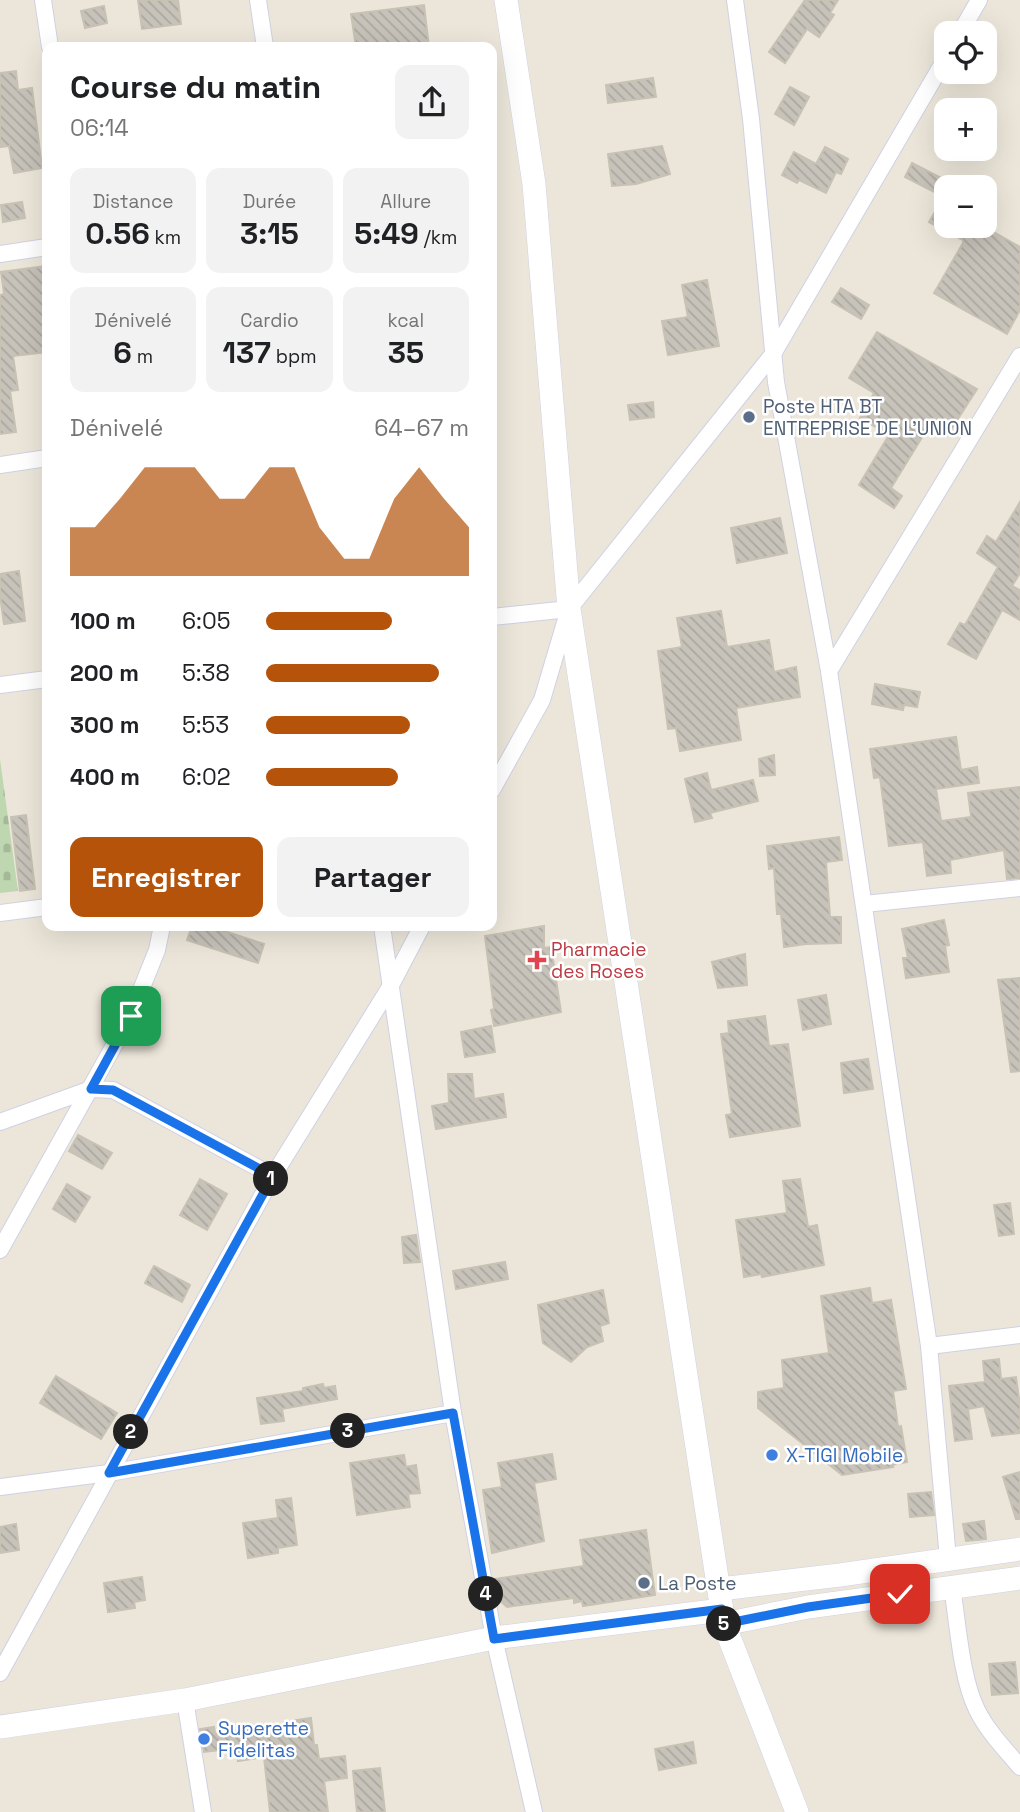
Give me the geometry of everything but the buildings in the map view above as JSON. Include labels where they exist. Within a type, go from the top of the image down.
[{"type":"street","points":[[43,0],[49,42]]},
{"type":"street","points":[[258,0],[264,42]]},
{"type":"street","points":[[506,0],[534,184],[569,609],[722,1607],[797,1812]]},
{"type":"street","points":[[736,0],[752,132],[773,354],[829,671],[929,1346],[948,1559]]},
{"type":"street","points":[[967,21],[979,0]]},
{"type":"street","points":[[497,781],[542,700],[569,609],[773,354],[934,78]]},
{"type":"street","points":[[0,254],[42,248]]},
{"type":"street","points":[[829,671],[1020,356]]},
{"type":"street","points":[[0,465],[42,459]]},
{"type":"street","points":[[497,616],[569,609]]},
{"type":"street","points":[[0,685],[42,680]]},
{"type":"street","points":[[863,904],[1020,888]]},
{"type":"street","points":[[0,913],[42,908]]},
{"type":"street","points":[[0,1250],[131,1016],[157,950],[161,931]]},
{"type":"street","points":[[383,931],[453,1413],[494,1639],[534,1812]]},
{"type":"street","points":[[0,1673],[273,1176],[390,988],[419,931]]},
{"type":"street","points":[[0,1122],[91,1089],[113,1090],[273,1176]]},
{"type":"street","points":[[929,1346],[1020,1335]]},
{"type":"street","points":[[0,1487],[109,1473],[453,1413]]},
{"type":"street","points":[[0,1727],[185,1700],[494,1639],[722,1607],[840,1575],[1020,1549]]},
{"type":"street","points":[[722,1607],[808,1607],[1020,1578]]},
{"type":"street","points":[[952,1587],[973,1699],[991,1732],[1020,1767]]},
{"type":"street","points":[[185,1700],[202,1812]]},
{"type":"green space","points":[[0,759],[18,891],[0,893]]},
{"type":"place","name":"Poste HTA BT ENTREPRISE DE L'UNION","points":[[749,417]]},
{"type":"place","name":"Pharmacie des Roses","points":[[537,960]]},
{"type":"place","name":"X-TIGI Mobile","points":[[772,1455]]},
{"type":"place","name":"La Poste","points":[[644,1583]]},
{"type":"place","name":"Superette Fidelitas","points":[[204,1739]]},
{"type":"route","points":[[131,1016],[91,1089],[113,1090],[273,1176],[109,1473],[453,1413],[494,1639],[722,1609],[724,1624],[808,1607],[900,1594]]}]
